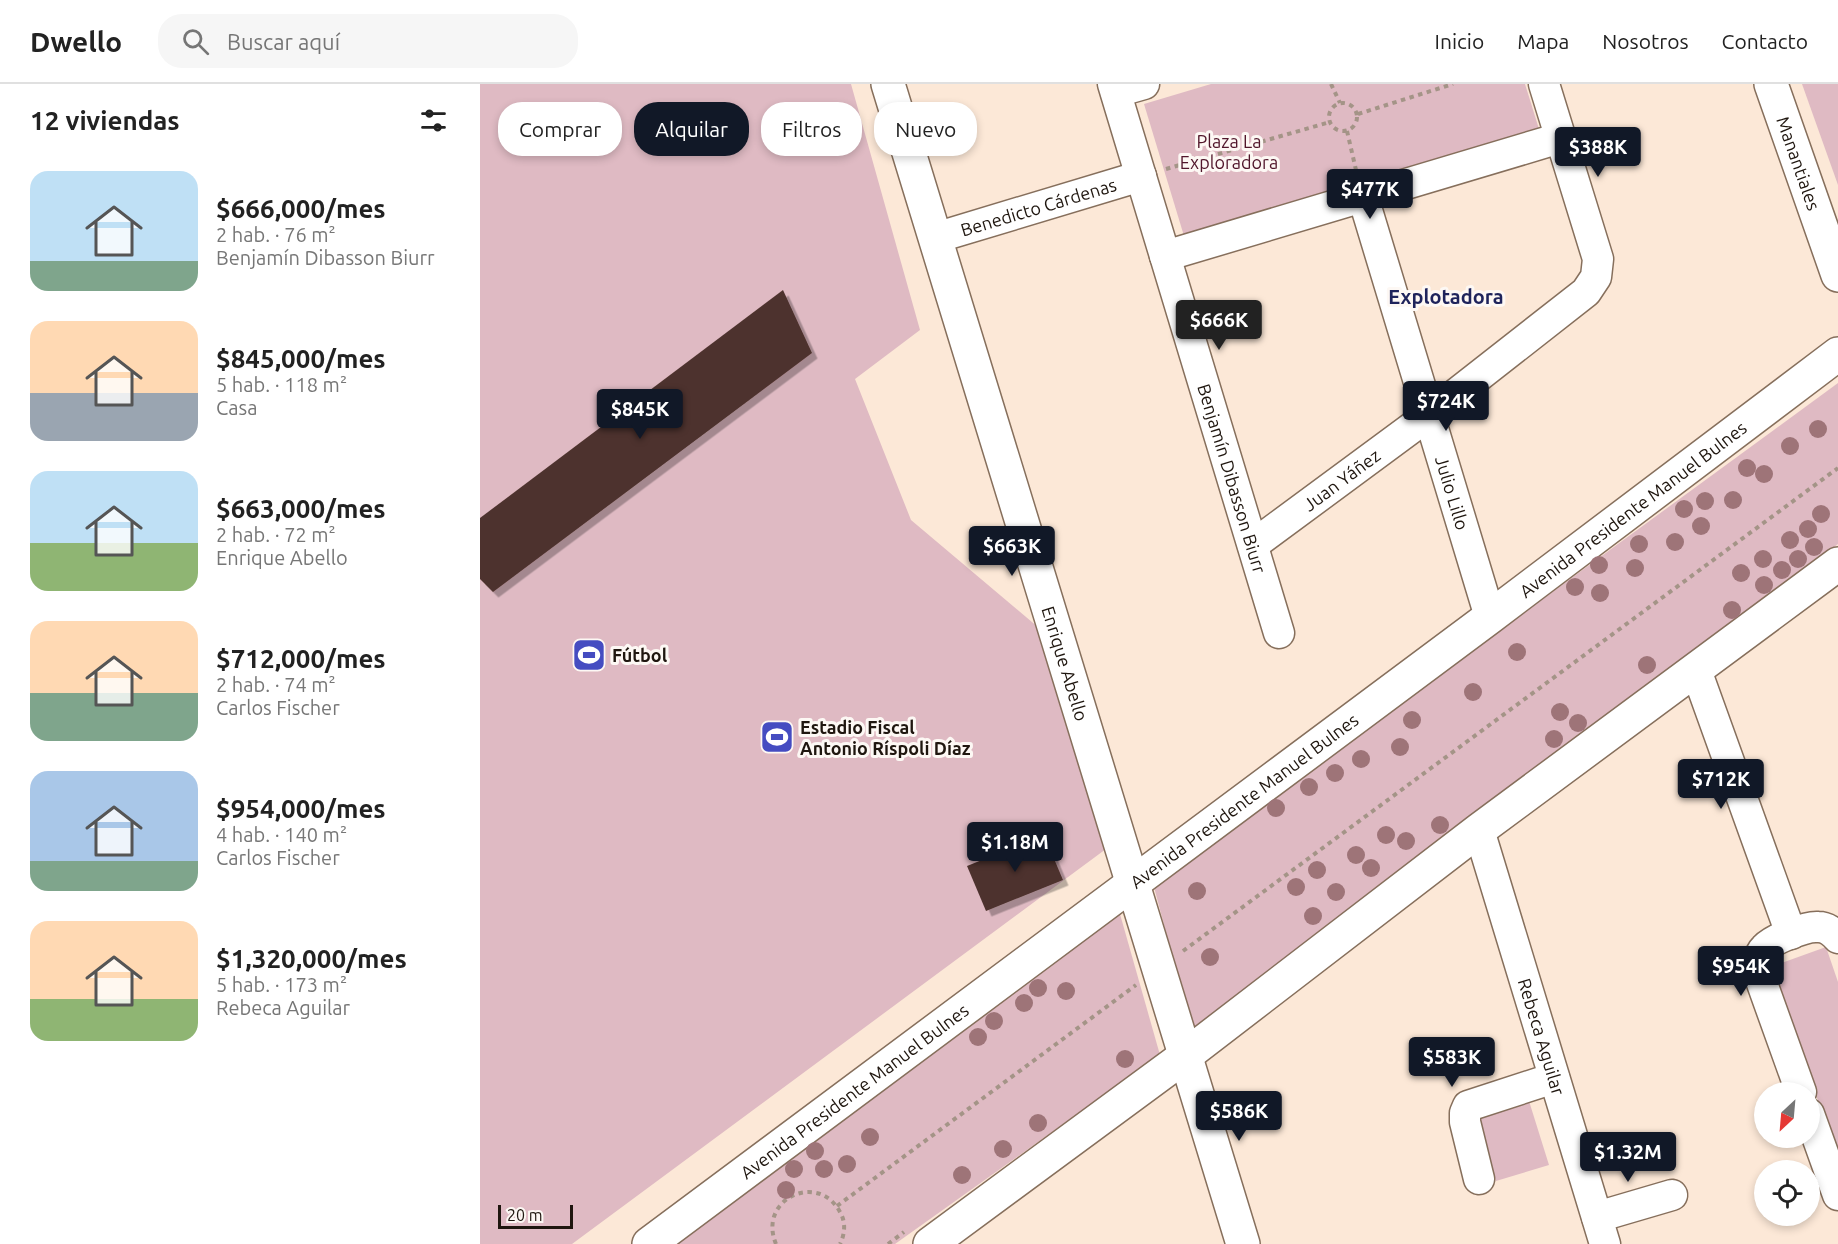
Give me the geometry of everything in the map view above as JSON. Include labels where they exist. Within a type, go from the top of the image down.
[{"type":"main road","name":"Enrique Abello","points":[[888,84],[1243,1244]]},
{"type":"main road","name":"Manantiales","points":[[1771,84],[1838,276]]},
{"type":"main road","name":"Avenida Presidente Manuel Bulnes","points":[[649,1244],[1490,617],[1838,354]]},
{"type":"main road","points":[[930,1244],[1185,1056],[1479,830],[1838,564]]},
{"type":"street","points":[[1114,88],[1144,84]]},
{"type":"street","points":[[1165,256],[1560,138],[1544,84]]},
{"type":"street","name":"Benjamín Dibasson Biurr","points":[[1114,88],[1279,633]]},
{"type":"street","name":"Juan Yáñez","points":[[1253,545],[1429,415],[1586,292],[1596,277],[1598,259],[1560,138]]},
{"type":"street","name":"Benedicto Cárdenas","points":[[935,238],[1141,176]]},
{"type":"street","name":"Julio Lillo","points":[[1363,197],[1490,617]]},
{"type":"street","points":[[1696,670],[1791,934]]},
{"type":"street","name":"Rebeca Aguilar","points":[[1479,830],[1601,1230]]},
{"type":"street","points":[[1797,1082],[1759,975],[1761,953],[1767,946],[1791,934],[1815,926],[1830,930],[1838,938]]},
{"type":"street","points":[[1479,1179],[1465,1122],[1468,1106],[1554,1078]]},
{"type":"street","points":[[1820,1144],[1838,1194]]},
{"type":"street","points":[[1601,1230],[1672,1195]]},
{"type":"path","points":[[1331,84],[1340,103]]},
{"type":"path","points":[[1358,114],[1453,84]]},
{"type":"path","points":[[1340,103],[1353,106],[1358,114],[1354,127],[1347,131],[1336,129],[1329,117],[1332,108],[1340,103]]},
{"type":"path","points":[[1141,176],[1330,122]]},
{"type":"path","points":[[1347,131],[1363,197]]},
{"type":"path","points":[[837,1206],[1838,468]]},
{"type":"path","points":[[776,1244],[772,1236],[775,1212],[782,1202],[793,1195],[804,1192],[817,1193],[828,1198],[837,1206],[843,1216],[844,1228],[840,1244]]},
{"type":"green space","name":"Estadio Fiscal Antonio Ríspoli Díaz","points":[[480,84],[851,84],[856,102],[761,102],[761,156],[862,156],[862,123],[920,330],[855,379],[911,520],[1039,628],[1110,846],[572,1244],[480,1244]]},
{"type":"green space","name":"Plaza La Exploradora","points":[[1211,84],[1525,84],[1539,129],[1184,236],[1144,104]]},
{"type":"green space","points":[[1802,84],[1838,84],[1838,185]]},
{"type":"green space","points":[[1838,383],[1838,544],[1192,1031],[1154,887]]},
{"type":"green space","points":[[1118,907],[1160,1055],[895,1244],[654,1244]]},
{"type":"green space","points":[[1826,947],[1838,982],[1838,1156],[1820,1106],[1820,1082],[1811,1082],[1770,967]]},
{"type":"green space","points":[[1529,1101],[1549,1165],[1496,1181],[1476,1118]]},
{"type":"building","points":[[783,290],[812,353],[493,592],[480,579],[480,518]]},
{"type":"building","points":[[1044,835],[1063,880],[986,911],[967,866]]},
{"type":"place","name":"Fútbol","points":[[589,655]]},
{"type":"place","name":"Estadio Fiscal Antonio Ríspoli Díaz","points":[[777,737]]},
{"type":"district","name":"Explotadora","points":[[1446,296]]}]
